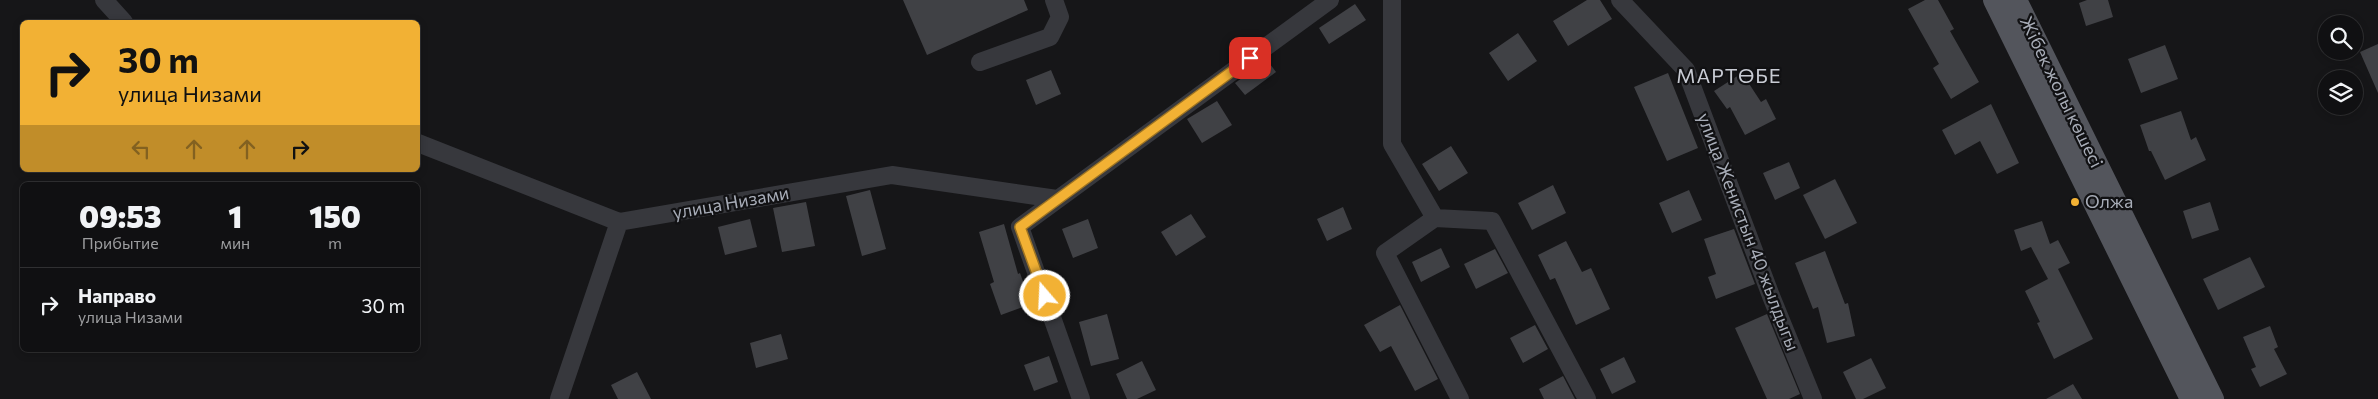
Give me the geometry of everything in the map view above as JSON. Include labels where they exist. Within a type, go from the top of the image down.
[{"type":"main road","name":"Жібек жолы көшесі","points":[[1994,0],[2191,399]]},
{"type":"main road","name":"Жібек жолы көшесі","points":[[2016,0],[2213,399]]},
{"type":"street","points":[[104,0],[122,20]]},
{"type":"street","points":[[980,62],[1050,37],[1060,17],[1054,0]]},
{"type":"street","points":[[1081,399],[1020,227],[1330,0]]},
{"type":"street","points":[[1392,0],[1392,144],[1435,218]]},
{"type":"street","name":"улица Женистын 40 жылдыгы","points":[[1620,0],[1686,70],[1771,296],[1813,399]]},
{"type":"street","points":[[420,144],[619,222],[559,399]]},
{"type":"street","name":"улица Низами","points":[[619,222],[892,175],[1057,199]]},
{"type":"street","points":[[1460,399],[1384,253],[1435,218],[1492,222],[1587,399]]},
{"type":"building","points":[[903,0],[1024,0],[1028,10],[927,55]]},
{"type":"building","points":[[1587,0],[1600,0],[1612,19],[1568,46],[1553,21]]},
{"type":"building","points":[[1925,0],[1938,0],[1954,29],[1950,31],[1979,82],[1951,99],[1933,68],[1939,64],[1908,9]]},
{"type":"building","points":[[2087,0],[2108,0],[2113,17],[2086,26],[2079,3]]},
{"type":"building","points":[[1355,4],[1366,20],[1329,44],[1319,28]]},
{"type":"building","points":[[1518,33],[1537,61],[1508,81],[1489,53]]},
{"type":"building","points":[[2378,44],[2378,93],[2363,59],[2363,51]]},
{"type":"building","points":[[2165,45],[2178,79],[2141,93],[2128,59]]},
{"type":"building","points":[[1267,60],[1276,72],[1245,95],[1235,83]]},
{"type":"building","points":[[1051,70],[1061,94],[1036,105],[1026,80]]},
{"type":"building","points":[[1668,73],[1698,148],[1667,161],[1634,87]]},
{"type":"building","points":[[1742,73],[1761,102],[1766,99],[1776,119],[1745,135],[1730,107],[1727,109],[1714,91]]},
{"type":"building","points":[[1217,101],[1232,125],[1202,143],[1187,119]]},
{"type":"building","points":[[1991,104],[2019,163],[1997,174],[1980,141],[1955,155],[1942,130]]},
{"type":"building","points":[[2181,111],[2191,140],[2196,137],[2206,160],[2165,180],[2151,151],[2149,151],[2140,125]]},
{"type":"building","points":[[1451,146],[1468,173],[1439,191],[1422,164]]},
{"type":"building","points":[[1789,162],[1800,188],[1775,200],[1763,173]]},
{"type":"building","points":[[1835,179],[1857,223],[1825,239],[1803,195]]},
{"type":"building","points":[[1553,185],[1566,213],[1532,230],[1518,203]]},
{"type":"building","points":[[870,190],[886,249],[862,256],[846,196]]},
{"type":"building","points":[[1689,190],[1702,220],[1672,233],[1659,203]]},
{"type":"building","points":[[806,202],[815,246],[782,252],[773,208]]},
{"type":"building","points":[[2210,202],[2219,230],[2192,239],[2183,211]]},
{"type":"building","points":[[1343,207],[1352,229],[1327,241],[1317,219]]},
{"type":"building","points":[[1191,214],[1206,237],[1176,256],[1161,232]]},
{"type":"building","points":[[750,219],[757,247],[725,255],[718,227]]},
{"type":"building","points":[[1088,219],[1098,248],[1073,258],[1062,229]]},
{"type":"building","points":[[2042,221],[2050,244],[2058,240],[2070,263],[2058,269],[2093,339],[2054,359],[2037,323],[2040,322],[2025,291],[2048,279],[2031,247],[2021,251],[2014,230]]},
{"type":"building","points":[[1004,224],[1018,274],[1020,273],[1031,304],[1001,315],[990,284],[994,282],[979,232]]},
{"type":"building","points":[[1734,229],[1755,284],[1716,299],[1708,277],[1716,274],[1704,239]]},
{"type":"building","points":[[1566,241],[1582,272],[1591,268],[1610,309],[1576,325],[1555,278],[1550,280],[1538,255]]},
{"type":"building","points":[[1441,248],[1450,267],[1421,282],[1412,262]]},
{"type":"building","points":[[1495,249],[1508,273],[1476,289],[1464,264]]},
{"type":"building","points":[[1825,251],[1845,304],[1848,303],[1855,336],[1827,343],[1818,307],[1813,309],[1795,263]]},
{"type":"building","points":[[2250,257],[2265,287],[2218,310],[2203,279]]},
{"type":"building","points":[[1400,305],[1438,379],[1415,391],[1391,346],[1380,352],[1364,325]]},
{"type":"building","points":[[1107,314],[1119,359],[1091,366],[1079,322]]},
{"type":"building","points":[[1767,314],[1800,394],[1789,399],[1767,399],[1735,328]]},
{"type":"building","points":[[1535,325],[1548,349],[1523,363],[1510,338]]},
{"type":"building","points":[[2270,326],[2278,347],[2274,349],[2287,374],[2260,387],[2251,369],[2256,367],[2243,337]]},
{"type":"building","points":[[781,334],[788,359],[756,368],[750,343]]},
{"type":"building","points":[[1049,356],[1058,382],[1034,391],[1024,365]]},
{"type":"building","points":[[1624,357],[1636,382],[1612,394],[1600,369]]},
{"type":"building","points":[[1871,358],[1886,388],[1863,399],[1856,399],[1843,372]]},
{"type":"building","points":[[1142,361],[1156,390],[1137,399],[1127,399],[1116,374]]},
{"type":"building","points":[[637,372],[651,399],[618,399],[611,385]]},
{"type":"building","points":[[1563,376],[1575,399],[1544,399],[1539,389]]},
{"type":"building","points":[[2073,384],[2082,399],[2046,399]]},
{"type":"place","name":"Олжа","points":[[2075,202]]},
{"type":"district","name":"МАРТӨБЕ","points":[[1729,76]]},
{"type":"route","points":[[1045,296],[1020,227],[1250,58]]}]
